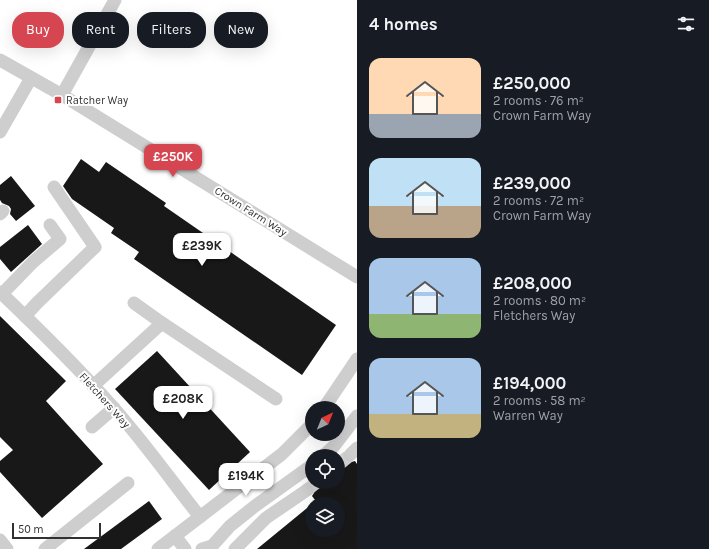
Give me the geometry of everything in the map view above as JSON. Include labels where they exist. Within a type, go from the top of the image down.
[{"type":"street","points":[[108,12],[115,0]]},
{"type":"street","points":[[62,95],[88,48]]},
{"type":"street","name":"Crown Farm Way","points":[[0,60],[62,95],[357,277]]},
{"type":"street","points":[[0,132],[31,78]]},
{"type":"street","points":[[25,316],[37,302],[95,247],[54,187]]},
{"type":"street","points":[[1,293],[33,262],[60,239],[50,225]]},
{"type":"street","name":"Fletchers Way","points":[[1,293],[60,350],[114,408],[200,517]]},
{"type":"street","points":[[134,303],[276,399]]},
{"type":"street","points":[[93,386],[162,323]]},
{"type":"street","points":[[329,401],[357,359]]},
{"type":"street","points":[[92,427],[114,408]]},
{"type":"street","points":[[331,449],[357,416]]},
{"type":"street","points":[[158,549],[282,454],[305,431]]},
{"type":"street","points":[[202,549],[212,546],[230,526],[305,470]]},
{"type":"street","points":[[54,546],[128,483]]},
{"type":"street","points":[[235,549],[266,518],[307,490]]},
{"type":"street","points":[[175,536],[185,549]]},
{"type":"street","points":[[0,540],[7,549]]},
{"type":"building","points":[[81,159],[99,172],[106,162],[166,203],[164,206],[336,325],[302,375],[134,259],[139,252],[111,233],[114,228],[72,199],[63,186]]},
{"type":"building","points":[[11,176],[35,206],[16,221],[10,214],[11,209],[9,206],[2,203],[0,200],[0,185]]},
{"type":"building","points":[[28,225],[42,244],[11,272],[0,259],[0,247]]},
{"type":"building","points":[[0,316],[66,381],[46,401],[103,464],[42,518],[0,472],[0,461],[13,450],[0,437]]},
{"type":"building","points":[[157,351],[250,452],[209,490],[115,389]]},
{"type":"building","points":[[345,461],[348,463],[355,461],[357,464],[357,549],[257,549],[305,510],[305,537],[345,537],[345,497],[313,497],[315,489],[345,489]]},
{"type":"building","points":[[149,501],[162,519],[121,549],[84,549]]},
{"type":"tunnel","points":[[345,459],[350,455]]},
{"type":"place","name":"Ratcher Way","points":[[58,100]]}]
